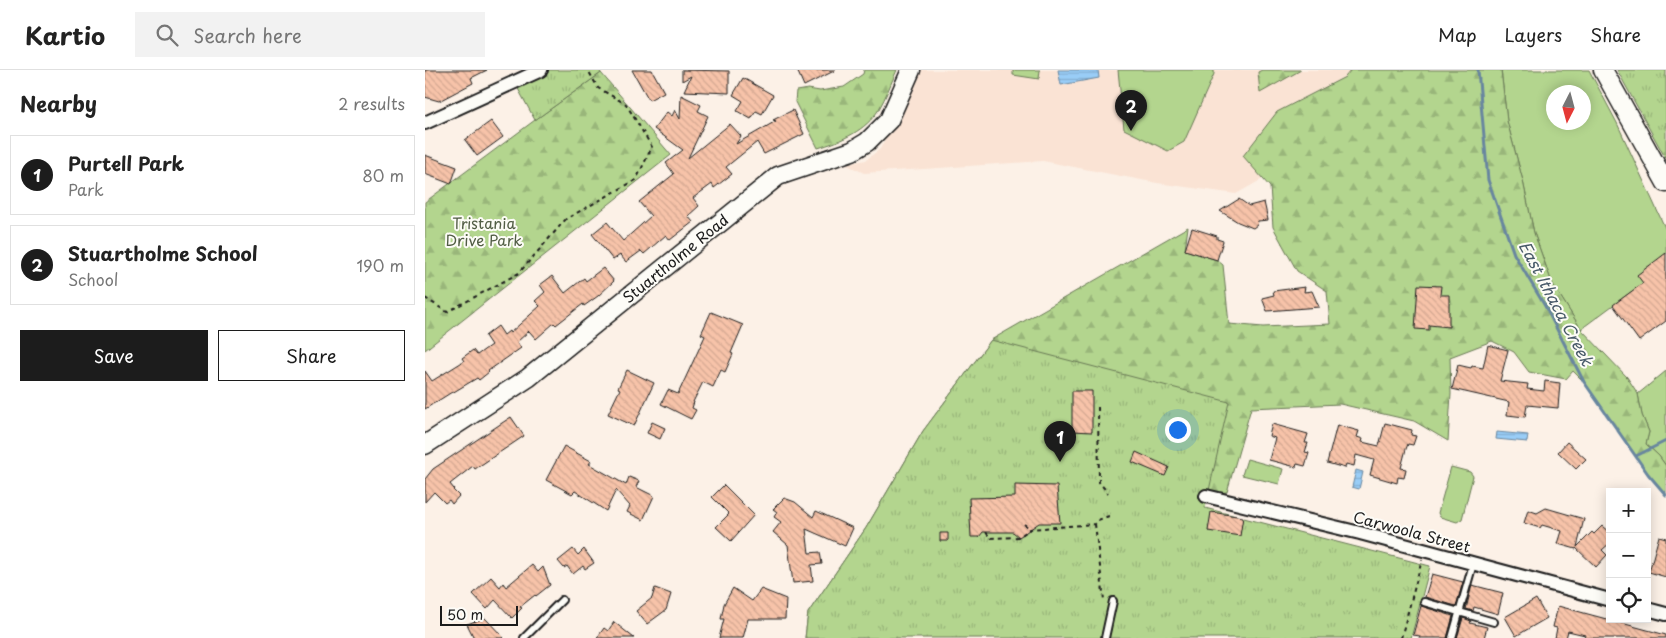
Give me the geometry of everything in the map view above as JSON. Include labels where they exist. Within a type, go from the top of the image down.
[{"type":"main road","name":"Stuartholme Road","points":[[425,445],[528,378],[778,176],[852,151],[867,142],[889,120],[911,70]]},
{"type":"main road","points":[[1603,70],[1666,184]]},
{"type":"street","points":[[425,123],[541,70]]},
{"type":"street","name":"Carwoola Street","points":[[1206,496],[1360,533],[1606,599]]},
{"type":"street","points":[[1651,610],[1666,614]]},
{"type":"lane","points":[[1452,638],[1473,564]]},
{"type":"lane","points":[[524,638],[562,600]]},
{"type":"lane","points":[[1105,638],[1113,600]]},
{"type":"lane","points":[[1424,602],[1494,622]]},
{"type":"path","points":[[425,298],[447,312],[519,273],[566,219],[636,180],[652,147],[626,104],[598,88],[588,70]]},
{"type":"path","points":[[1099,407],[1099,482],[1108,493]]},
{"type":"path","points":[[986,532],[990,538],[1019,537],[1030,529],[1095,524],[1098,520],[1109,516]]},
{"type":"path","points":[[1024,524],[1030,529]]},
{"type":"path","points":[[1095,524],[1104,601]]},
{"type":"path","points":[[1401,638],[1425,550]]},
{"type":"shaded area","points":[[921,70],[1455,70],[1236,194],[1157,183],[1043,161],[864,173],[845,164],[866,160],[880,149]]},
{"type":"green space","points":[[549,70],[599,70],[601,73],[535,120],[516,85]]},
{"type":"green space","points":[[864,70],[897,70],[874,117],[852,134],[818,148],[795,102],[796,91],[808,89],[820,91],[844,87],[863,74]]},
{"type":"green space","points":[[1013,70],[1040,70],[1039,79],[1013,75]]},
{"type":"green space","points":[[1118,70],[1214,70],[1214,74],[1184,142],[1168,151],[1124,129]]},
{"type":"green space","points":[[1262,70],[1301,70],[1260,93],[1258,72]]},
{"type":"green space","points":[[1351,70],[1501,70],[1507,121],[1534,233],[1552,283],[1581,329],[1627,377],[1638,394],[1642,415],[1649,432],[1646,444],[1659,456],[1666,466],[1666,495],[1648,474],[1584,382],[1573,371],[1566,379],[1529,372],[1514,352],[1492,341],[1450,357],[1451,394],[1448,441],[1414,421],[1340,404],[1251,408],[1227,492],[1191,495],[805,638],[808,613],[866,528],[923,431],[991,340],[1188,227],[1185,250],[1217,260],[1223,265],[1229,324],[1263,327],[1330,324],[1327,291],[1297,271],[1273,227],[1270,187],[1243,156],[1277,112],[1345,77]]},
{"type":"green space","points":[[1501,70],[1589,70],[1617,123],[1666,230],[1666,254],[1643,283],[1581,329],[1552,283],[1534,233],[1507,121]]},
{"type":"green space","points":[[1617,70],[1666,70],[1666,159]]},
{"type":"green space","name":"Tristania Drive Park","points":[[601,73],[671,155],[425,350],[425,202]]},
{"type":"green space","points":[[991,340],[1229,402],[1205,508],[1430,566],[1411,638],[805,638],[808,613],[866,528],[923,431]]},
{"type":"green space","points":[[1666,371],[1666,466],[1659,456],[1646,444],[1649,432],[1642,415],[1638,394]]},
{"type":"green space","points":[[1247,459],[1283,469],[1279,484],[1242,475]]},
{"type":"green space","points":[[1451,467],[1470,472],[1473,476],[1462,519],[1457,522],[1440,517],[1438,513]]},
{"type":"water","points":[[1058,70],[1098,70],[1099,78],[1061,85]]},
{"type":"water","points":[[1497,432],[1528,435],[1527,442],[1496,439]]},
{"type":"water","points":[[1356,470],[1363,472],[1359,489],[1352,487]]},
{"type":"building","points":[[425,70],[487,70],[471,78],[473,83],[439,101],[425,97]]},
{"type":"building","points":[[632,70],[652,70],[664,92],[649,100]]},
{"type":"building","points":[[682,70],[729,71],[729,93],[684,91],[691,76],[682,81]]},
{"type":"building","points":[[797,70],[836,70],[804,86]]},
{"type":"building","points":[[743,78],[773,95],[762,114],[756,111],[751,119],[737,111],[743,101],[733,95]]},
{"type":"building","points":[[681,95],[701,105],[698,111],[708,116],[688,158],[730,124],[741,136],[736,144],[776,121],[773,120],[793,110],[804,134],[764,154],[757,142],[726,167],[732,174],[714,188],[712,184],[693,198],[699,206],[688,216],[693,222],[670,240],[666,235],[644,254],[641,251],[626,262],[620,255],[613,260],[592,234],[607,222],[623,241],[651,216],[639,202],[674,174],[666,163],[683,150],[654,129],[667,112],[672,116],[675,110],[680,119]]},
{"type":"building","points":[[491,121],[503,137],[477,156],[465,140]]},
{"type":"building","points":[[425,155],[457,167],[451,184],[425,174]]},
{"type":"building","points":[[1239,199],[1249,206],[1264,202],[1268,220],[1258,221],[1257,225],[1253,228],[1238,222],[1220,211]]},
{"type":"building","points":[[1192,228],[1217,236],[1217,239],[1223,241],[1217,260],[1185,250]]},
{"type":"building","points":[[1666,253],[1666,321],[1639,341],[1613,305],[1643,283],[1637,275]]},
{"type":"building","points":[[603,268],[614,281],[598,296],[584,306],[583,304],[556,325],[554,323],[536,339],[529,331],[517,342],[521,348],[488,371],[479,380],[477,378],[425,409],[425,371],[432,381],[464,361],[462,358],[473,350],[477,355],[491,345],[485,336],[498,326],[504,335],[509,331],[510,333],[540,306],[535,301],[545,292],[540,285],[552,276],[565,293],[584,278],[586,281]]},
{"type":"building","points":[[1418,285],[1441,286],[1440,295],[1449,295],[1449,327],[1429,325],[1429,330],[1415,329]]},
{"type":"building","points":[[1305,287],[1304,292],[1312,291],[1319,307],[1267,311],[1262,298],[1274,295],[1273,291]]},
{"type":"building","points":[[711,312],[743,325],[725,372],[721,370],[713,387],[703,382],[693,402],[692,408],[696,410],[691,419],[661,404],[668,390],[678,394],[705,336],[701,334]]},
{"type":"building","points":[[1488,345],[1508,350],[1500,381],[1528,384],[1527,389],[1544,391],[1545,381],[1560,383],[1558,408],[1527,405],[1525,417],[1507,415],[1509,402],[1452,389],[1458,365],[1483,368]]},
{"type":"building","points":[[627,370],[654,383],[634,426],[608,414]]},
{"type":"building","points":[[1072,391],[1092,391],[1092,432],[1072,431]]},
{"type":"building","points":[[511,417],[524,436],[475,469],[473,466],[450,484],[459,496],[452,504],[449,500],[445,503],[434,492],[425,502],[425,479],[433,469]]},
{"type":"building","points":[[652,422],[665,428],[660,439],[647,433]]},
{"type":"building","points":[[1385,423],[1412,430],[1411,435],[1416,436],[1413,445],[1408,444],[1406,449],[1401,468],[1406,469],[1404,478],[1398,477],[1397,483],[1370,475],[1374,460],[1356,455],[1354,466],[1346,464],[1345,468],[1327,463],[1337,425],[1359,431],[1357,437],[1363,439],[1362,442],[1379,446]]},
{"type":"building","points":[[1272,424],[1308,434],[1305,452],[1309,453],[1305,466],[1297,464],[1296,467],[1269,460],[1275,438],[1269,436]]},
{"type":"building","points":[[1567,442],[1586,459],[1576,469],[1558,452]]},
{"type":"building","points":[[564,446],[591,461],[589,464],[626,485],[629,477],[639,481],[636,487],[654,496],[643,520],[627,512],[630,506],[616,490],[606,511],[575,491],[572,494],[546,480]]},
{"type":"building","points":[[1136,452],[1169,467],[1165,476],[1132,462]]},
{"type":"building","points":[[724,485],[754,515],[731,541],[716,527],[729,514],[712,497]]},
{"type":"building","points":[[1015,485],[1057,486],[1060,523],[1039,523],[1019,537],[1013,532],[983,532],[979,537],[971,537],[969,498],[1015,497]]},
{"type":"building","points":[[784,498],[795,502],[813,517],[816,511],[853,528],[845,546],[806,529],[809,553],[820,552],[822,564],[811,565],[813,581],[793,583],[788,545],[773,532],[781,522],[774,517],[777,512],[773,509]]},
{"type":"building","points":[[1546,508],[1584,519],[1577,547],[1592,532],[1594,534],[1602,526],[1606,530],[1606,546],[1602,550],[1606,556],[1596,567],[1576,548],[1558,544],[1562,531],[1542,525],[1540,528],[1524,523],[1528,510],[1537,513]]},
{"type":"building","points":[[1211,512],[1243,517],[1240,536],[1208,531]]},
{"type":"building","points":[[940,533],[948,533],[948,541],[940,541]]},
{"type":"building","points":[[1659,536],[1666,538],[1666,577],[1651,573],[1651,565]]},
{"type":"building","points":[[573,549],[578,555],[584,549],[594,563],[585,569],[583,566],[573,574],[567,566],[564,568],[558,561]]},
{"type":"building","points":[[532,565],[538,572],[543,567],[550,585],[520,607],[522,608],[512,618],[495,600],[487,609],[473,594],[491,577],[500,587],[503,583],[506,587]]},
{"type":"building","points":[[1432,574],[1463,582],[1456,606],[1425,597]]},
{"type":"building","points":[[1472,585],[1503,593],[1498,614],[1474,607],[1473,611],[1466,609]]},
{"type":"building","points":[[655,588],[671,594],[666,610],[647,624],[636,611],[652,598]]},
{"type":"building","points":[[733,588],[752,601],[761,589],[786,599],[785,619],[748,619],[743,638],[719,638],[724,619],[721,619],[724,604]]},
{"type":"building","points":[[1536,599],[1547,618],[1516,636],[1505,617]]},
{"type":"building","points":[[1421,606],[1453,616],[1447,638],[1419,638],[1420,636],[1413,635]]},
{"type":"building","points":[[1558,606],[1606,619],[1606,623],[1621,623],[1666,635],[1666,638],[1584,638],[1585,635],[1568,631],[1566,638],[1555,638],[1557,628],[1553,627]]},
{"type":"building","points":[[485,618],[504,638],[474,638],[467,624]]},
{"type":"building","points":[[1463,618],[1471,621],[1470,623],[1487,627],[1484,638],[1457,638]]},
{"type":"building","points":[[614,622],[634,638],[597,638],[604,628],[608,631]]},
{"type":"waterway","name":"East Ithaca Creek","points":[[1478,70],[1488,180],[1514,254],[1545,306],[1584,382],[1648,474],[1666,495]]},
{"type":"waterway","points":[[1636,456],[1666,441]]},
{"type":"place","name":"Stuartholme School","points":[[1131,131]]},
{"type":"place","name":"Purtell Park","points":[[1060,462]]}]
